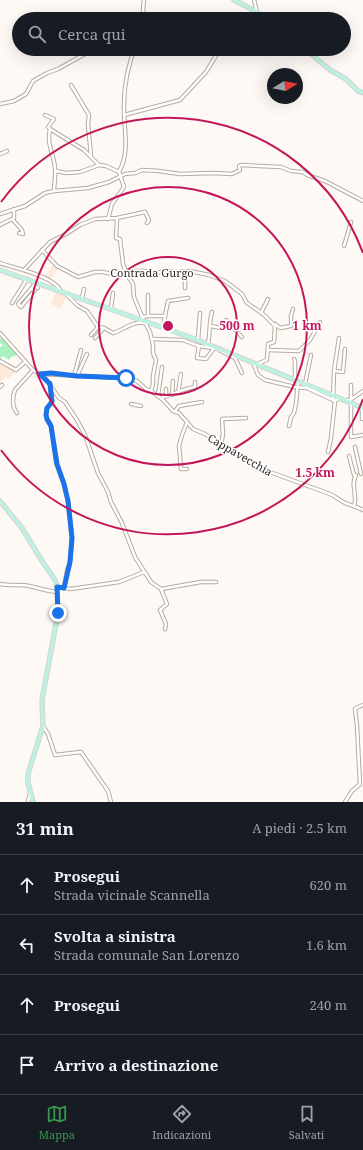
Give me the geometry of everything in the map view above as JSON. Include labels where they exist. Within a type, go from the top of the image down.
[{"type":"main road","points":[[234,0],[257,12]]},
{"type":"main road","points":[[314,56],[330,70],[346,79],[356,89],[363,93]]},
{"type":"main road","points":[[0,270],[27,280],[34,285],[61,290],[198,340],[297,380],[333,399],[339,398],[351,401],[362,408]]},
{"type":"main road","points":[[1,505],[22,528],[55,580],[57,590],[58,613],[42,700],[43,726],[28,774],[33,802]]},
{"type":"street","points":[[143,12],[144,0]]},
{"type":"street","points":[[254,0],[257,12]]},
{"type":"street","points":[[0,104],[14,101],[26,94],[33,81],[47,73],[58,70],[82,56]]},
{"type":"street","points":[[108,219],[112,204],[123,189],[119,172],[123,165],[126,146],[124,115],[125,82],[132,56]]},
{"type":"street","points":[[124,115],[180,100],[206,72],[216,56]]},
{"type":"street","points":[[71,85],[89,115],[88,124],[91,156]]},
{"type":"street","points":[[46,115],[54,119],[48,127],[50,129],[49,143],[56,171],[54,191]]},
{"type":"street","points":[[50,129],[82,149],[99,165]]},
{"type":"street","points":[[0,154],[7,151]]},
{"type":"street","points":[[56,171],[59,170],[66,173],[80,172],[99,165],[106,166],[119,172]]},
{"type":"street","points":[[0,214],[30,203],[45,193],[88,188],[109,182],[120,176],[144,170],[180,174],[230,174],[240,170],[241,165],[281,167],[290,171],[303,172],[325,181],[363,201]]},
{"type":"street","points":[[0,226],[12,219],[14,216],[14,210]]},
{"type":"street","points":[[24,270],[50,242],[80,225],[95,219],[117,218],[145,212],[149,220],[147,223]]},
{"type":"street","points":[[117,218],[116,238],[120,239],[123,264],[127,275],[134,284],[134,297],[152,339],[156,360],[153,384],[150,391]]},
{"type":"street","points":[[12,219],[23,231],[23,234],[18,233]]},
{"type":"street","points":[[344,246],[351,222]]},
{"type":"street","name":"Contrada Gurgo","points":[[42,250],[57,266],[78,277],[95,272],[114,274],[146,271],[156,273],[166,271],[191,271],[209,275],[225,281],[242,294],[247,303],[275,326],[274,343],[269,343],[266,360],[255,363]]},
{"type":"street","points":[[0,263],[44,278],[61,290],[78,306],[87,311],[98,327],[104,328],[113,333],[123,330],[148,316],[165,316]]},
{"type":"street","points":[[185,272],[185,288]]},
{"type":"street","points":[[12,303],[27,280]]},
{"type":"street","points":[[16,296],[21,299],[24,298],[34,285],[38,288]]},
{"type":"street","points":[[82,298],[84,289]]},
{"type":"street","points":[[111,308],[114,293]]},
{"type":"street","points":[[148,295],[148,316]]},
{"type":"street","points":[[163,327],[166,301],[188,298]]},
{"type":"street","points":[[261,313],[268,299]]},
{"type":"street","points":[[275,324],[280,328],[292,326],[291,316],[293,309]]},
{"type":"street","points":[[208,344],[208,333],[212,312]]},
{"type":"street","points":[[198,340],[200,313]]},
{"type":"street","points":[[210,326],[221,328],[226,320],[242,336]]},
{"type":"street","points":[[268,350],[299,351],[310,340],[320,322]]},
{"type":"street","points":[[91,335],[98,327]]},
{"type":"street","points":[[95,338],[104,328]]},
{"type":"street","points":[[0,333],[25,362],[50,384],[59,398],[64,400],[73,413],[85,435],[100,479],[108,492],[133,552],[151,582],[161,589],[167,604],[160,610],[166,624],[165,629]]},
{"type":"street","points":[[328,452],[331,438],[334,371],[339,338]]},
{"type":"street","points":[[152,339],[183,340],[199,346],[215,348],[235,357],[242,373]]},
{"type":"street","points":[[199,346],[197,358],[206,360],[215,348]]},
{"type":"street","points":[[334,371],[343,372],[345,349]]},
{"type":"street","points":[[75,376],[82,350]]},
{"type":"street","points":[[75,376],[87,354]]},
{"type":"street","points":[[305,384],[311,355]]},
{"type":"street","points":[[289,426],[291,417],[294,413],[298,387],[294,359]]},
{"type":"street","points":[[0,361],[16,370],[25,362]]},
{"type":"street","points":[[255,363],[257,374],[263,379],[310,389],[333,399]]},
{"type":"street","points":[[158,396],[162,367]]},
{"type":"street","points":[[17,413],[13,406],[13,395],[15,390],[33,370]]},
{"type":"street","name":"Cappavecchia","points":[[40,374],[51,373],[75,376],[126,378],[137,381],[161,398],[188,422],[193,429],[205,434],[260,469],[330,494],[363,510]]},
{"type":"street","points":[[178,393],[181,374]]},
{"type":"street","points":[[172,395],[173,381]]},
{"type":"street","points":[[161,398],[178,393],[188,388],[195,387],[195,382]]},
{"type":"street","points":[[50,384],[52,402],[47,408],[46,415],[51,426],[57,464],[68,501],[72,538],[70,562],[64,588]]},
{"type":"street","points":[[351,385],[351,437],[363,435]]},
{"type":"street","points":[[166,389],[166,396]]},
{"type":"street","points":[[351,401],[363,391]]},
{"type":"street","points":[[175,412],[179,406],[202,402]]},
{"type":"street","points":[[131,404],[141,406]]},
{"type":"street","points":[[362,408],[362,419]]},
{"type":"street","points":[[221,445],[223,434],[222,419],[246,418]]},
{"type":"street","points":[[187,469],[181,469],[179,446],[188,422]]},
{"type":"street","points":[[354,506],[356,503],[353,489],[354,478],[356,475],[362,473],[355,447]]},
{"type":"street","points":[[349,456],[354,475],[356,475]]},
{"type":"street","points":[[0,584],[10,586],[27,586],[50,592],[64,588],[71,589],[119,582],[144,572]]},
{"type":"street","points":[[161,589],[201,582],[216,582]]},
{"type":"street","points":[[345,802],[352,791],[360,784],[358,726],[355,709],[363,705]]},
{"type":"street","points":[[43,726],[48,734],[55,755],[81,752],[108,792],[111,802]]},
{"type":"street","points":[[28,802],[30,792]]},
{"type":"shaded area","points":[[54,264],[59,267],[50,280],[43,277]]},
{"type":"shaded area","points":[[57,290],[68,294],[60,309],[51,303]]},
{"type":"shaded area","points":[[1,362],[18,370],[8,379],[6,376],[0,384],[0,363]]},
{"type":"green space","points":[[2,337],[17,353],[9,360],[3,356],[0,359],[0,347],[3,345],[0,343],[0,339]]},
{"type":"route","points":[[58,613],[57,587],[64,588],[71,556],[72,538],[68,501],[57,464],[51,426],[46,415],[46,409],[52,402],[49,386],[50,384],[40,374],[51,373],[77,376],[126,378]]}]
